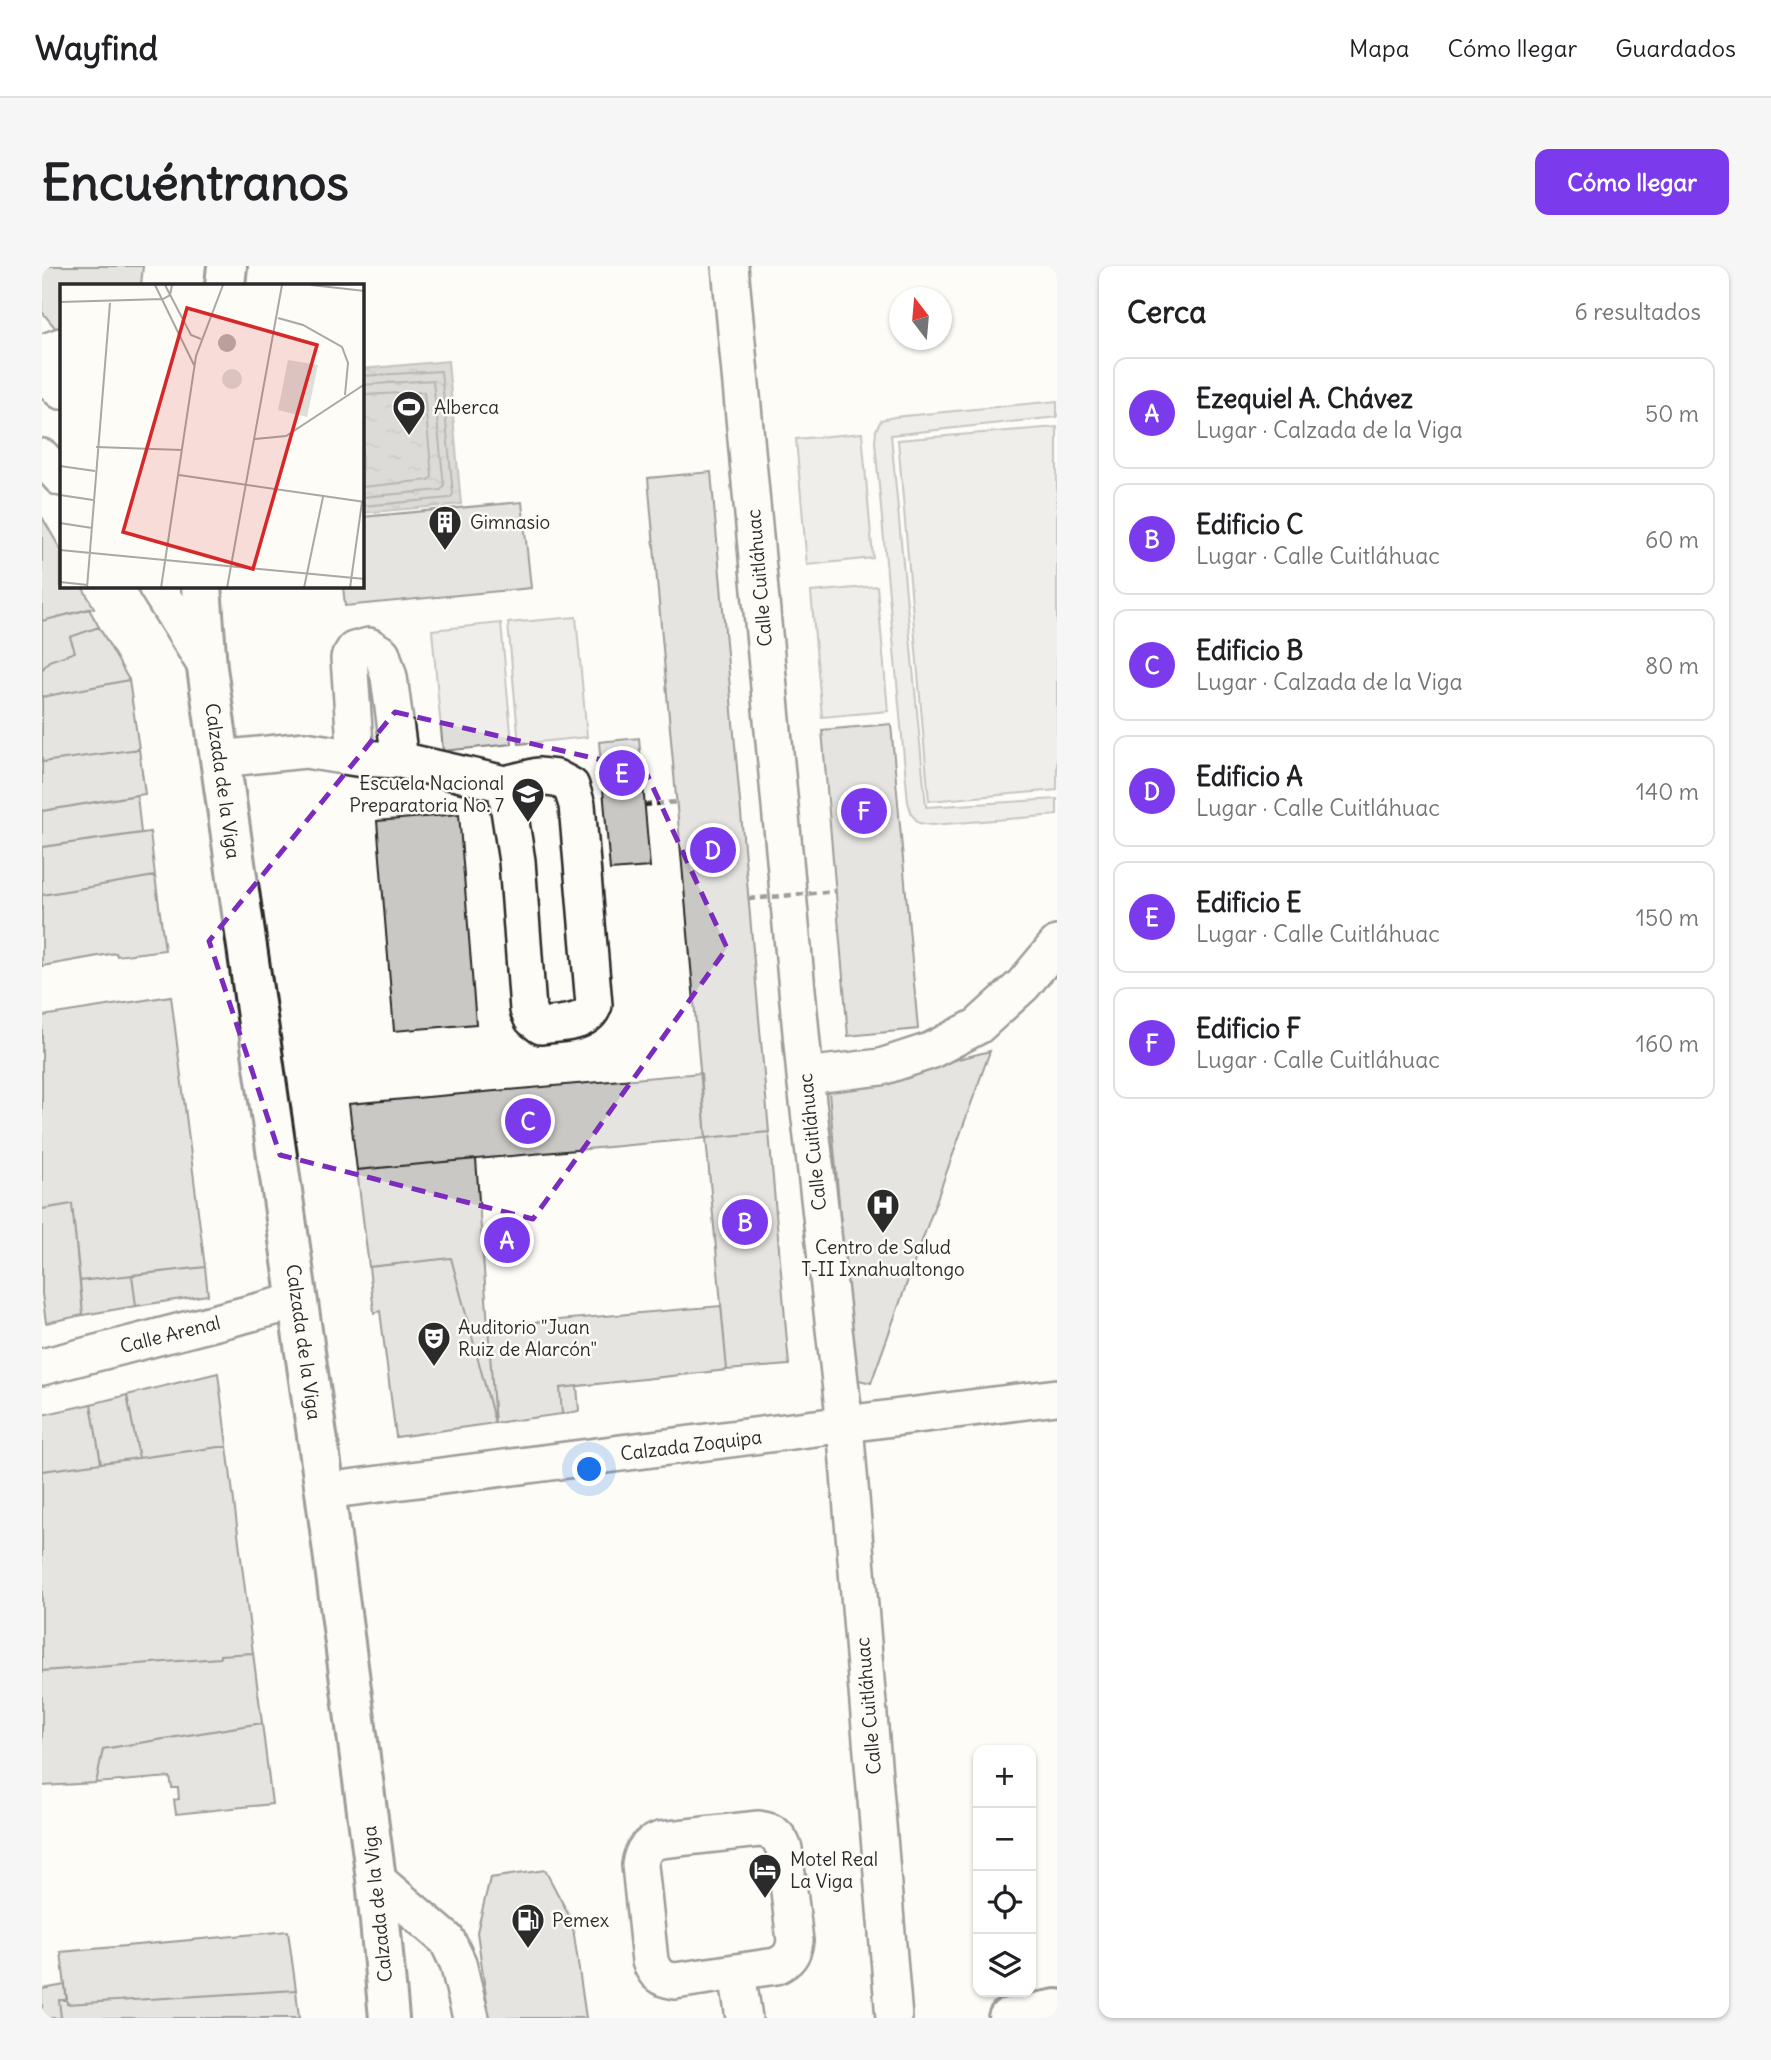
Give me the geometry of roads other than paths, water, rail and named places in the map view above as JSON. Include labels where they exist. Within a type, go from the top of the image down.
[{"type":"main road","points":[[225,284],[227,266]]},
{"type":"main road","name":"Calzada de la Viga","points":[[201,588],[207,667],[325,1491],[376,1879],[389,2018]]},
{"type":"main road","points":[[1008,2018],[1057,2009]]},
{"type":"street","name":"Calle Cuitláhuac","points":[[730,266],[805,1076],[845,1425],[894,2018]]},
{"type":"street","points":[[42,354],[60,346]]},
{"type":"street","points":[[42,372],[60,390]]},
{"type":"street","points":[[42,457],[60,477]]},
{"type":"street","name":"Calzada de la Viga","points":[[157,588],[207,667]]},
{"type":"street","points":[[356,758],[349,658],[354,650],[369,646],[382,654],[389,677],[400,760]]},
{"type":"street","points":[[220,759],[305,750],[356,758],[400,760],[505,784],[538,776],[556,778],[571,786],[577,806],[594,1005],[591,1013],[583,1019],[541,1026],[528,1010],[517,861],[505,784]]},
{"type":"street","points":[[805,1076],[881,1067],[930,1051],[978,1026],[1023,985],[1057,944]]},
{"type":"street","name":"Calle Arenal","points":[[42,1367],[298,1301]]},
{"type":"street","name":"Calzada Zoquipa","points":[[325,1491],[1057,1396]]},
{"type":"street","points":[[759,1829],[771,1830],[780,1838],[784,1849],[795,1941],[793,1952],[786,1961],[776,1966],[737,1973],[675,1981],[663,1979],[654,1972],[650,1961],[640,1865],[642,1853],[649,1844],[660,1840],[759,1829]]},
{"type":"street","points":[[376,1879],[447,1940],[458,1963],[471,2018]]},
{"type":"street","points":[[737,1973],[744,2018]]},
{"type":"water","name":"Alberca","points":[[448,361],[461,504],[364,513],[364,369]]},
{"type":"place","name":"Alberca","points":[[409,437]]},
{"type":"place","name":"Gimnasio","points":[[445,552]]},
{"type":"place","name":"Edificio E","points":[[622,773]]},
{"type":"place","name":"Edificio F","points":[[864,811]]},
{"type":"place","name":"Escuela Nacional Preparatoria No. 7","points":[[528,824]]},
{"type":"place","name":"Edificio A","points":[[713,850]]},
{"type":"place","name":"Edificio B","points":[[528,1121]]},
{"type":"place","name":"Edificio C","points":[[745,1222]]},
{"type":"place","name":"Centro de Salud T-II Ixnahualtongo","points":[[883,1235]]},
{"type":"place","name":"Ezequiel A. Chávez","points":[[507,1240]]},
{"type":"place","name":"Auditorio \"Juan Ruiz de Alarcón\"","points":[[434,1368]]},
{"type":"place","name":"Motel Real La Viga","points":[[765,1900]]},
{"type":"place","name":"Pemex","points":[[528,1950]]}]
